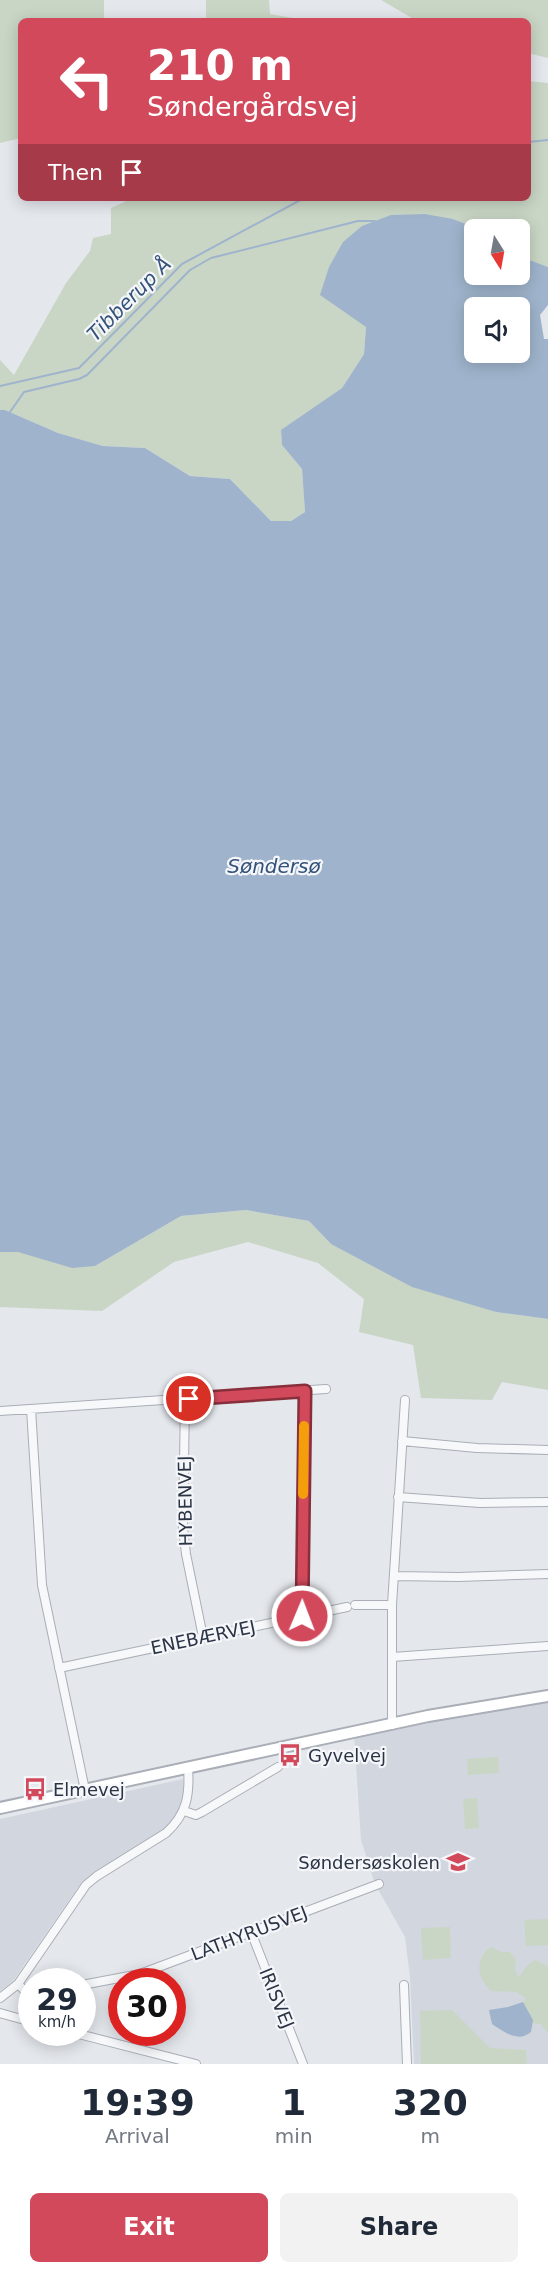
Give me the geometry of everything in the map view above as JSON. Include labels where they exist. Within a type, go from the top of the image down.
[{"type":"street","points":[[0,1411],[326,1389]]},
{"type":"street","points":[[302,1616],[305,1391]]},
{"type":"street","name":"HYBENVEJ","points":[[185,1399],[183,1528],[203,1637]]},
{"type":"street","points":[[392,1725],[392,1605],[405,1400]]},
{"type":"street","points":[[32,1410],[42,1585],[86,1790]]},
{"type":"street","points":[[402,1441],[477,1448],[548,1450]]},
{"type":"street","points":[[398,1497],[480,1503],[547,1502]]},
{"type":"street","points":[[394,1576],[458,1577],[548,1574]]},
{"type":"street","name":"ENEBÆRVEJ","points":[[59,1668],[351,1606],[392,1605]]},
{"type":"street","points":[[392,1657],[548,1646]]},
{"type":"street","points":[[0,1808],[392,1725],[548,1696]]},
{"type":"street","points":[[29,1968],[86,1885],[96,1876],[176,1825],[184,1811],[190,1787],[188,1767]]},
{"type":"street","points":[[184,1811],[196,1815],[278,1767]]},
{"type":"street","name":"LATHYRUSVEJ","points":[[96,1982],[140,1974],[379,1884]]},
{"type":"street","name":"IRISVEJ","points":[[251,1932],[303,2064]]},
{"type":"street","points":[[0,1998],[18,1984]]},
{"type":"street","points":[[405,1985],[407,2064]]},
{"type":"street","points":[[0,2013],[18,2018]]},
{"type":"street","points":[[96,2038],[196,2064]]},
{"type":"shaded area","name":"Søndersøskolen","points":[[548,1693],[548,2064],[414,2064],[410,1977],[405,1937],[375,1884],[361,1840],[354,1734]]},
{"type":"shaded area","points":[[183,1779],[184,1792],[179,1811],[171,1822],[163,1830],[88,1877],[78,1887],[22,1968],[18,1968],[18,1974],[13,1981],[0,1991],[0,1819]]},
{"type":"green space","points":[[0,0],[104,0],[104,18],[18,18],[18,139],[0,143]]},
{"type":"green space","points":[[206,0],[269,0],[270,14],[293,18],[206,18]]},
{"type":"green space","points":[[381,0],[548,0],[548,58],[531,54],[531,18],[412,18]]},
{"type":"green space","points":[[531,81],[548,83],[548,267],[530,260],[530,219],[464,219],[464,223],[453,219],[366,327],[364,354],[342,388],[281,431],[282,445],[302,469],[305,512],[291,521],[271,521],[230,479],[190,476],[145,448],[103,446],[58,433],[5,410],[0,410],[0,360],[14,375],[66,283],[90,251],[93,238],[111,234],[111,208],[126,201],[531,201]]},
{"type":"green space","points":[[246,1210],[309,1221],[331,1244],[496,1312],[548,1319],[548,1390],[502,1382],[492,1400],[421,1398],[413,1345],[359,1332],[364,1299],[318,1263],[248,1242],[174,1262],[102,1311],[0,1307],[0,1252],[18,1252],[95,1266],[181,1216]]},
{"type":"green space","points":[[498,1757],[499,1773],[468,1775],[467,1759]]},
{"type":"green space","points":[[477,1798],[479,1828],[465,1829],[463,1799]]},
{"type":"green space","points":[[548,1919],[548,1945],[526,1946],[524,1920]]},
{"type":"green space","points":[[450,1927],[451,1958],[423,1960],[421,1928]]},
{"type":"green space","points":[[491,1947],[501,1952],[510,1952],[516,1960],[515,1971],[519,1977],[535,1960],[548,1966],[548,2034],[541,2024],[532,2023],[533,2020],[523,2002],[526,1998],[516,1992],[491,1991],[486,1986],[479,1968],[482,1957]]},
{"type":"green space","points":[[452,2010],[490,2048],[526,2050],[527,2064],[421,2064],[420,2011]]},
{"type":"water","name":"Søndersø","points":[[425,214],[464,223],[464,285],[530,285],[530,260],[548,267],[548,305],[540,315],[544,339],[548,339],[548,1319],[496,1312],[412,1287],[331,1244],[309,1221],[246,1210],[181,1216],[95,1266],[72,1268],[18,1252],[0,1252],[0,410],[5,410],[58,433],[103,446],[145,448],[190,476],[230,479],[271,521],[291,521],[305,512],[302,469],[282,445],[281,430],[342,388],[364,354],[366,327],[320,295],[329,267],[343,242],[362,226],[391,215]]},
{"type":"water","points":[[523,2002],[533,2020],[531,2032],[521,2037],[516,2036],[492,2024],[489,2010]]},
{"type":"waterway","name":"Tibberup Å","points":[[531,142],[548,140]]},
{"type":"waterway","name":"Tibberup Å","points":[[0,386],[79,368],[182,264],[298,201]]},
{"type":"waterway","points":[[10,412],[24,392],[87,375],[190,270],[211,258],[358,221],[375,221]]},
{"type":"slow traffic","points":[[303,1494],[304,1426]]},
{"type":"place","name":"Gyvelvej","points":[[290,1755]]},
{"type":"place","name":"Elmevej","points":[[35,1789]]},
{"type":"place","name":"Søndersøskolen","points":[[458,1862]]},
{"type":"route","points":[[189,1399],[305,1391],[302,1616]]}]
